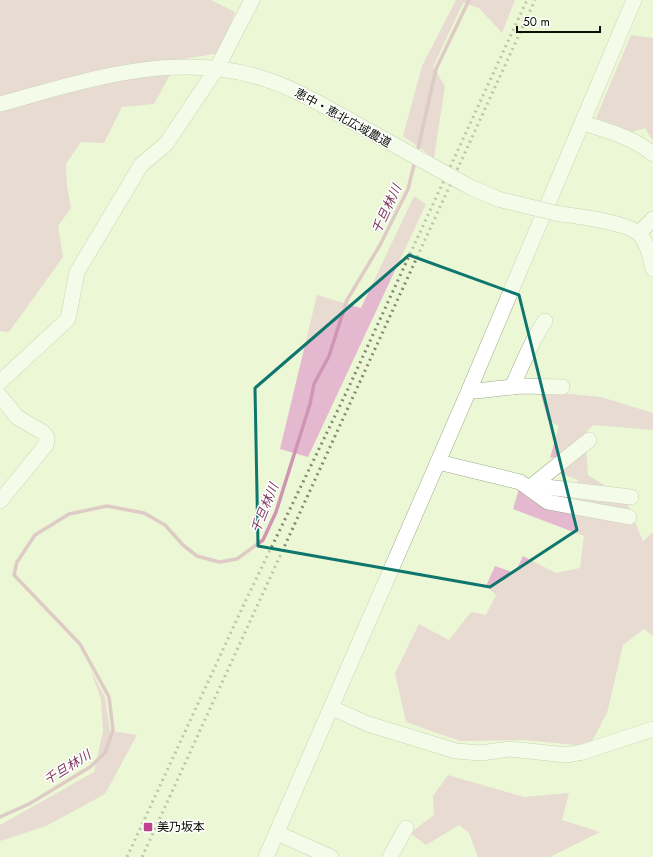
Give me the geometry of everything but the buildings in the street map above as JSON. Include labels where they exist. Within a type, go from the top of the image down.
[{"type":"street","points":[[0,382],[68,319],[76,272],[141,165],[166,144],[217,68],[252,0]]},
{"type":"street","points":[[266,857],[470,388],[634,0]]},
{"type":"street","name":"恵中・恵北広域農道","points":[[0,104],[93,79],[135,70],[164,67],[217,68],[275,83],[313,99],[470,187],[498,199],[555,213],[619,225],[638,233]]},
{"type":"street","points":[[582,123],[627,137],[643,145],[653,154]]},
{"type":"street","points":[[653,219],[638,233],[647,246],[653,269]]},
{"type":"street","points":[[512,387],[529,347],[545,321]]},
{"type":"street","points":[[470,388],[476,391],[512,387],[562,387]]},
{"type":"street","points":[[0,396],[12,413],[44,433],[47,438],[46,445],[0,501]]},
{"type":"street","points":[[529,488],[590,440]]},
{"type":"street","points":[[438,462],[520,482],[548,502],[629,517]]},
{"type":"street","points":[[529,488],[546,487],[631,497]]},
{"type":"street","points":[[332,708],[368,724],[456,751],[481,753],[510,749],[566,755],[583,752],[653,729]]},
{"type":"street","points":[[390,857],[406,828]]},
{"type":"street","points":[[277,833],[331,857]]},
{"type":"highlighted area","points":[[409,255],[519,295],[577,530],[490,587],[258,546],[255,388]]},
{"type":"shaded area","points":[[0,0],[211,0],[235,12],[220,53],[178,60],[154,104],[122,107],[104,143],[81,142],[66,164],[67,186],[71,208],[58,226],[63,257],[9,332],[0,331]]},
{"type":"shaded area","points":[[456,0],[515,0],[502,33],[479,8],[463,3],[433,67],[445,86],[434,158],[403,136],[422,66]]},
{"type":"shaded area","points":[[631,35],[653,38],[653,141],[645,128],[629,133],[596,118]]},
{"type":"shaded area","points":[[414,196],[426,204],[308,457],[280,449],[317,295],[361,308]]},
{"type":"shaded area","points":[[540,391],[601,397],[653,413],[653,430],[593,425],[565,455],[550,458],[559,426],[548,420]]},
{"type":"shaded area","points":[[586,446],[588,475],[625,498],[643,541],[653,532],[653,636],[644,629],[623,645],[607,713],[592,741],[576,745],[524,740],[460,741],[406,722],[395,673],[419,624],[449,640],[471,612],[486,615],[496,595],[486,586],[495,566],[515,573],[523,556],[556,573],[580,568],[584,536],[513,509],[519,489],[568,507],[578,480],[560,473]]},
{"type":"shaded area","points":[[91,671],[105,697],[110,731],[137,735],[105,794],[46,826],[0,841],[0,825],[94,772],[103,731],[101,699]]},
{"type":"shaded area","points":[[448,775],[524,797],[569,793],[562,820],[600,832],[550,857],[478,857],[469,833],[459,825],[426,845],[410,833],[434,815],[433,796]]},
{"type":"waterway","name":"千旦林川","points":[[417,153],[436,69],[469,0]]},
{"type":"waterway","name":"千旦林川","points":[[0,817],[29,804],[90,767],[105,753],[113,730],[109,697],[80,644],[14,575],[17,562],[35,535],[69,514],[107,506],[144,513],[165,525],[183,545],[197,556],[219,562],[237,559],[263,540],[276,512],[310,404],[314,384],[329,356],[347,300],[380,245],[408,189],[415,161]]},
{"type":"railway","points":[[127,857],[245,602],[347,391],[527,0]]},
{"type":"railway","points":[[142,857],[535,0]]},
{"type":"place","name":"美乃坂本","points":[[148,827]]}]
